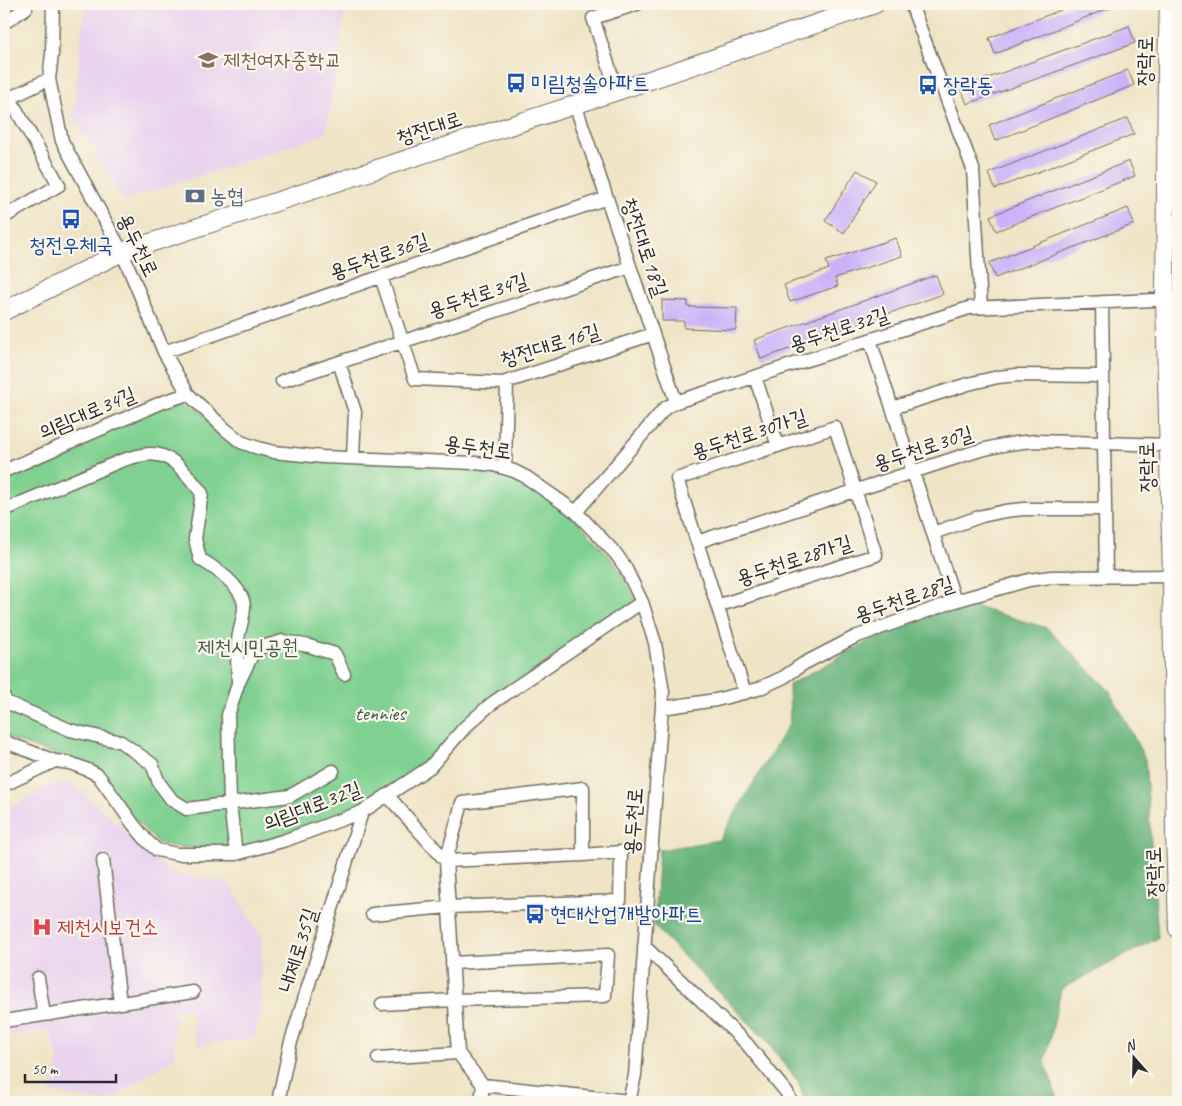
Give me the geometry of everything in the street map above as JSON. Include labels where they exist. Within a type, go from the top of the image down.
[{"type":"street","points":[[4,23],[26,8],[24,4]]},
{"type":"street","name":"용두천로","points":[[53,4],[52,54],[49,79],[62,141],[122,252],[164,352],[188,394],[224,429],[241,442],[274,452],[475,463],[505,468],[526,477],[576,512],[616,554],[625,567],[642,602],[655,643],[663,692],[635,1075],[629,1102]]},
{"type":"street","points":[[617,91],[593,18],[637,4]]},
{"type":"street","name":"청전대로","points":[[4,310],[122,252],[617,91],[844,9],[875,4]]},
{"type":"street","points":[[911,4],[973,169],[981,308]]},
{"type":"street","name":"장락로","points":[[1169,4],[1167,66],[1172,299],[1169,444],[1175,576],[1175,834],[1178,929]]},
{"type":"street","points":[[4,217],[59,184],[6,99],[49,79]]},
{"type":"street","name":"청전대로18길","points":[[576,104],[676,402]]},
{"type":"street","name":"용두천로36길","points":[[164,352],[607,198]]},
{"type":"street","name":"용두천로34길","points":[[282,381],[630,266]]},
{"type":"street","name":"청전대로16길","points":[[381,277],[415,379],[503,383],[653,334]]},
{"type":"street","name":"용두천로32길","points":[[576,512],[665,408],[676,402],[968,308],[1172,299]]},
{"type":"street","points":[[1102,302],[1106,576]]},
{"type":"street","points":[[870,340],[955,601]]},
{"type":"street","points":[[339,362],[355,412],[353,457]]},
{"type":"street","points":[[892,408],[968,384],[998,377],[1017,375],[1103,376]]},
{"type":"street","points":[[755,377],[778,446]]},
{"type":"street","points":[[505,468],[507,382]]},
{"type":"street","name":"의림대로34길","points":[[4,471],[163,402],[188,394]]},
{"type":"street","name":"용두천로30가길","points":[[697,542],[677,478],[835,427],[855,491]]},
{"type":"street","name":"용두천로30길","points":[[697,542],[974,452],[1015,442],[1169,444]]},
{"type":"street","points":[[4,510],[124,460],[144,454],[161,454],[178,464],[202,493],[195,539],[200,559],[215,568],[237,588],[243,597],[244,607],[238,640],[238,684]]},
{"type":"street","name":"용두천로28가길","points":[[717,606],[876,555],[855,491]]},
{"type":"street","points":[[933,533],[982,516],[1005,511],[1024,509],[1105,509]]},
{"type":"street","name":"용두천로28가길","points":[[697,542],[745,693]]},
{"type":"street","name":"용두천로28길","points":[[662,708],[716,700],[767,686],[855,637],[955,601],[1029,580],[1050,577],[1175,576]]},
{"type":"street","name":"의림대로32길","points":[[4,740],[55,761],[70,763],[98,776],[133,824],[157,850],[177,854],[236,854],[286,840],[362,812],[430,767],[465,727],[490,704],[642,602]]},
{"type":"street","points":[[236,854],[230,804],[228,715],[238,684],[255,649],[283,641],[309,646],[335,654],[344,674]]},
{"type":"street","points":[[4,697],[6,702],[70,730],[121,742],[152,764],[159,783],[172,800],[187,809],[290,796],[333,771]]},
{"type":"street","points":[[4,785],[55,761]]},
{"type":"street","points":[[481,1102],[483,1085],[458,1053],[448,907],[446,861],[462,803],[583,788],[583,855]]},
{"type":"street","points":[[387,795],[446,861]]},
{"type":"street","name":"내제로35길","points":[[278,1102],[290,1045],[362,812]]},
{"type":"street","points":[[372,914],[448,907],[620,901],[621,852],[446,861]]},
{"type":"street","points":[[103,860],[120,1003]]},
{"type":"street","points":[[644,946],[746,1043],[787,1093],[791,1102]]},
{"type":"street","points":[[382,1004],[604,996],[608,955],[452,963]]},
{"type":"street","points":[[38,978],[44,1015]]},
{"type":"street","points":[[4,1021],[192,992]]},
{"type":"street","points":[[378,1058],[458,1053]]},
{"type":"street","points":[[483,1085],[629,1102]]},
{"type":"shaded area","name":"제천여자중학교","points":[[85,4],[346,4],[326,134],[123,201],[73,116]]},
{"type":"shaded area","points":[[73,783],[170,873],[229,883],[262,939],[261,1017],[254,1038],[197,1045],[191,1009],[174,1010],[175,1057],[106,1102],[49,1092],[59,1060],[50,1029],[4,1037],[4,811],[48,786]]},
{"type":"green space","name":"제천시민공원","points":[[186,400],[241,445],[473,467],[512,475],[574,517],[610,557],[637,602],[542,665],[430,767],[362,812],[235,849],[177,847],[158,843],[133,817],[98,770],[14,740],[4,734],[4,475],[161,408]]},
{"type":"green space","points":[[962,603],[1047,628],[1110,691],[1145,759],[1158,938],[1061,989],[1045,1063],[1059,1102],[805,1102],[799,1083],[765,1039],[654,926],[659,850],[719,840],[790,722],[789,685],[876,637]]},
{"type":"building","points":[[1076,4],[1119,4],[995,54],[989,38]]},
{"type":"building","points":[[1129,26],[1135,43],[967,104],[961,88]]},
{"type":"building","points":[[1128,70],[1134,85],[995,141],[989,125]]},
{"type":"building","points":[[1128,118],[1134,134],[995,189],[989,173]]},
{"type":"building","points":[[1129,161],[1135,176],[996,231],[990,216]]},
{"type":"building","points":[[857,170],[876,181],[844,233],[825,221]]},
{"type":"building","points":[[1128,208],[1134,224],[995,278],[989,263]]},
{"type":"building","points":[[896,238],[902,256],[835,278],[838,286],[790,302],[784,285],[829,269],[826,261]]},
{"type":"building","points":[[936,275],[943,294],[761,359],[754,340]]},
{"type":"building","points":[[662,300],[688,301],[688,307],[737,308],[736,330],[684,328],[684,321],[662,321]]},
{"type":"place","name":"제천여자중학교","points":[[208,60]]},
{"type":"place","name":"미림청솔아파트","points":[[516,83]]},
{"type":"place","name":"장락동","points":[[928,85]]},
{"type":"place","name":"농협","points":[[195,196]]},
{"type":"place","name":"청전우체국","points":[[71,219]]},
{"type":"place","name":"현대산업개발아파트","points":[[535,914]]},
{"type":"place","name":"제천시보건소","points":[[42,927]]},
{"type":"park label","name":"tennies","points":[[380,713]]}]
